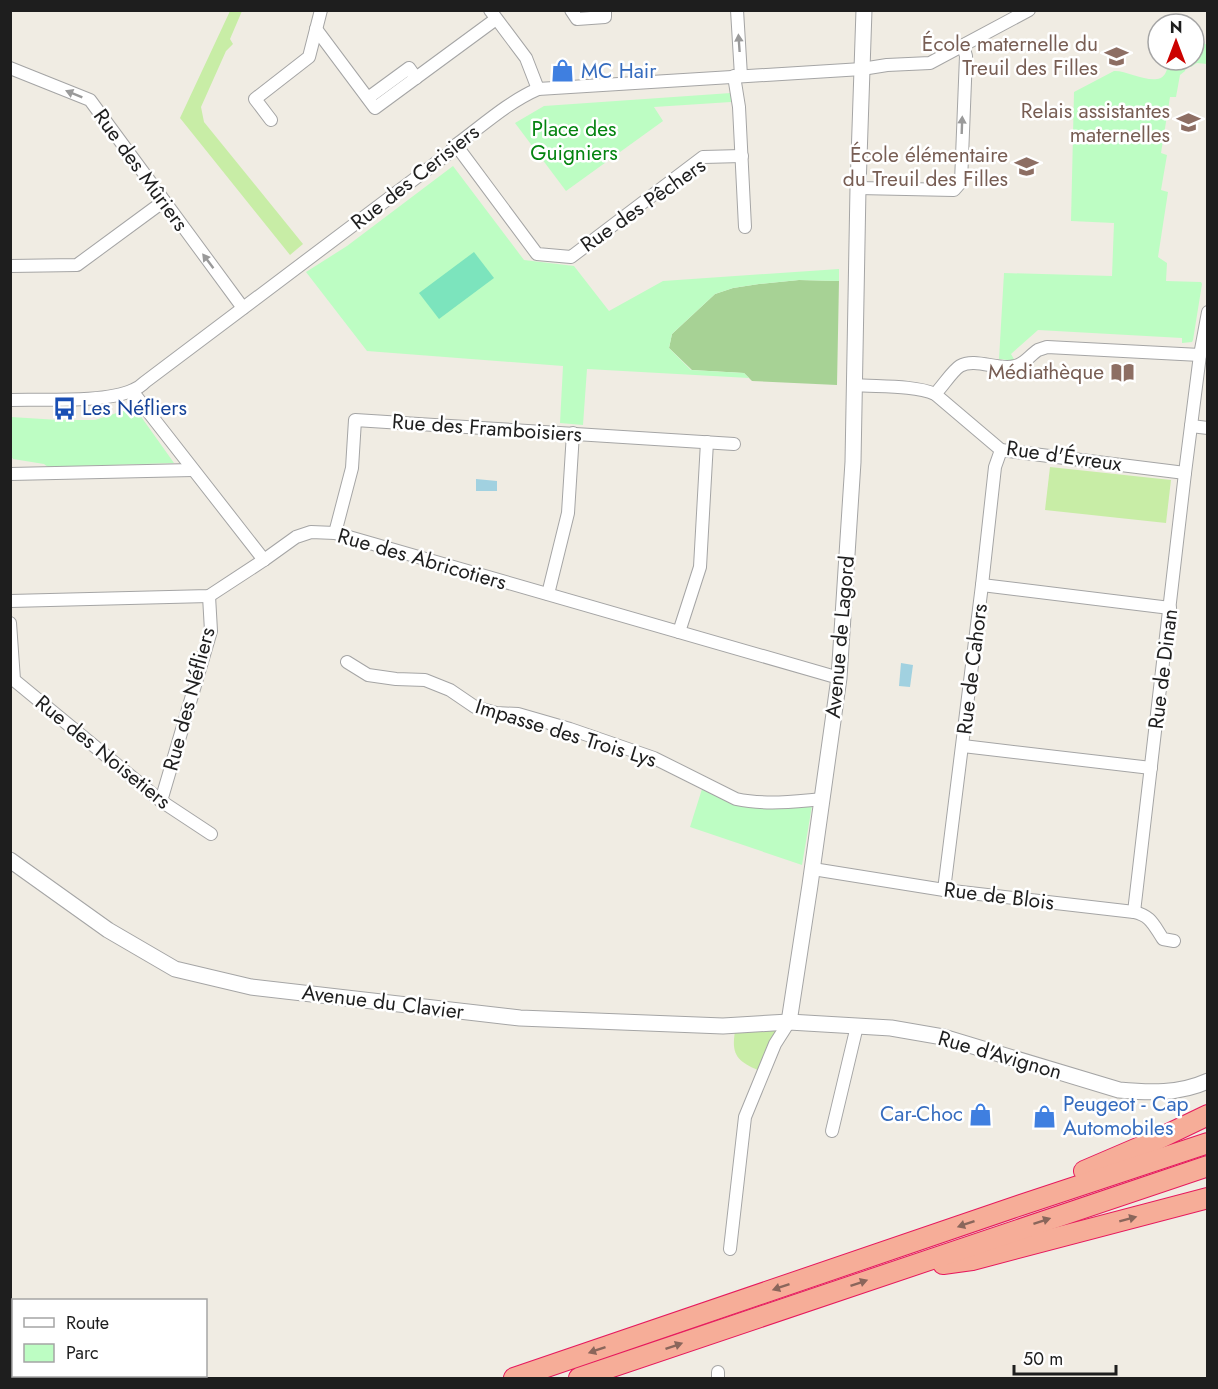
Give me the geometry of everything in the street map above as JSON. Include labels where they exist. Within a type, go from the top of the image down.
[{"type":"highway","points":[[1021,1205],[1059,1181],[1104,1164],[1208,1115]]},
{"type":"highway","points":[[514,1378],[1208,1143]]},
{"type":"highway","points":[[579,1378],[1208,1166]]},
{"type":"highway","points":[[887,1273],[972,1260],[1208,1198]]},
{"type":"street","points":[[309,57],[321,10]]},
{"type":"street","points":[[571,10],[577,19],[605,17],[605,10]]},
{"type":"street","points":[[737,10],[745,227]]},
{"type":"street","name":"Avenue de Lagord","points":[[730,1249],[745,1117],[775,1044],[789,1022],[839,678],[853,462],[864,10]]},
{"type":"street","name":"Rue des Cerisiers","points":[[10,400],[94,398],[132,391],[523,95],[538,89],[930,63],[1029,10]]},
{"type":"street","points":[[316,29],[375,108],[495,14],[526,58],[538,89]]},
{"type":"street","points":[[271,120],[255,99],[327,44]]},
{"type":"street","points":[[858,188],[954,190],[961,182],[966,56],[963,46]]},
{"type":"street","name":"Rue des Mûriers","points":[[10,68],[90,100],[243,308]]},
{"type":"street","name":"Rue des Pêchers","points":[[456,145],[537,254],[571,256],[703,157],[742,156]]},
{"type":"street","points":[[10,266],[77,265],[164,201]]},
{"type":"street","name":"Rue de Dinan","points":[[1134,912],[1185,473],[1200,355],[1208,312]]},
{"type":"street","points":[[935,394],[963,364],[1015,366],[1038,350],[1047,347],[1200,355]]},
{"type":"street","name":"Rue d'Évreux","points":[[854,385],[916,389],[935,394],[1001,450],[1185,473]]},
{"type":"street","points":[[132,391],[264,560]]},
{"type":"street","name":"Rue des Framboisiers","points":[[335,532],[352,468],[355,420],[734,444]]},
{"type":"street","points":[[1191,426],[1208,428]]},
{"type":"street","points":[[548,594],[568,513],[573,433]]},
{"type":"street","points":[[679,632],[700,567],[707,442]]},
{"type":"street","name":"Rue de Cahors","points":[[944,890],[963,746],[994,467],[1001,450]]},
{"type":"street","points":[[10,474],[193,470]]},
{"type":"street","name":"Rue des Abricotiers","points":[[209,596],[296,537],[311,532],[335,532],[839,678]]},
{"type":"street","points":[[982,585],[1170,608]]},
{"type":"street","points":[[10,602],[209,596]]},
{"type":"street","name":"Rue des Néfliers","points":[[161,801],[211,631],[209,596]]},
{"type":"street","name":"Rue des Noisetiers","points":[[10,623],[14,680],[161,801],[211,834]]},
{"type":"street","name":"Impasse des Trois Lys","points":[[347,662],[368,675],[425,680],[450,690],[475,707],[496,713],[518,714],[654,758],[736,799],[770,802],[822,799]]},
{"type":"street","points":[[963,746],[1151,768]]},
{"type":"street","name":"Avenue du Clavier","points":[[10,860],[108,930],[175,969],[251,987],[520,1018],[723,1026],[789,1022]]},
{"type":"street","name":"Rue de Blois","points":[[813,869],[944,890],[1134,912]]},
{"type":"street","points":[[1134,912],[1144,914],[1150,919],[1163,939],[1174,941]]},
{"type":"street","name":"Rue d'Avignon","points":[[789,1022],[891,1028],[943,1037],[1119,1090],[1149,1093],[1174,1091],[1208,1081]]},
{"type":"street","points":[[832,1131],[857,1026]]},
{"type":"green space","points":[[230,11],[242,11],[230,39],[233,44],[226,51],[201,107],[204,122],[303,244],[290,255],[180,118]]},
{"type":"green space","points":[[1114,71],[1149,79],[1161,78],[1166,72],[1184,72],[1180,75],[1176,97],[1170,97],[1161,153],[1167,155],[1161,190],[1168,192],[1158,257],[1167,263],[1166,281],[1201,282],[1202,284],[1192,342],[1182,343],[1182,338],[1038,330],[1011,354],[1015,361],[999,359],[1004,273],[1112,276],[1114,223],[1071,221],[1074,92]]},
{"type":"green space","name":"Place des Guigniers","points":[[731,93],[731,102],[654,107],[663,121],[566,191],[515,123],[544,106]]},
{"type":"green space","points":[[453,166],[524,260],[574,266],[609,311],[663,281],[839,269],[839,281],[799,280],[733,288],[715,294],[672,334],[669,348],[691,370],[744,373],[749,378],[587,369],[583,425],[560,423],[563,366],[367,351],[306,272],[347,246]]},
{"type":"green space","points":[[474,252],[494,278],[439,319],[419,293]]},
{"type":"green space","points":[[799,280],[839,281],[837,385],[752,381],[744,373],[692,370],[669,348],[672,334],[715,294],[733,288]]},
{"type":"green space","points":[[132,408],[137,411],[174,463],[48,467],[44,464],[13,459],[11,456],[11,417],[95,420]]},
{"type":"green space","points":[[1050,467],[1171,480],[1166,523],[1045,510]]},
{"type":"green space","points":[[702,789],[733,803],[749,807],[812,806],[802,865],[690,827]]},
{"type":"green space","points":[[789,1022],[762,1072],[746,1064],[737,1056],[734,1044],[736,1026]]},
{"type":"water","points":[[476,479],[497,481],[497,491],[476,491]]},
{"type":"water","points":[[901,663],[913,665],[910,687],[899,686]]},
{"type":"place","name":"École maternelle du Treuil des Filles","points":[[1116,56]]},
{"type":"place","name":"MC Hair","points":[[563,71]]},
{"type":"place","name":"Relais assistantes maternelles","points":[[1188,123]]},
{"type":"place","name":"École élémentaire du Treuil des Filles","points":[[1026,167]]},
{"type":"place","name":"Médiathèque","points":[[1122,372]]},
{"type":"place","name":"Les Néfliers","points":[[64,408]]},
{"type":"place","name":"Car-Choc","points":[[981,1114]]},
{"type":"place","name":"Peugeot - Cap Automobiles","points":[[1045,1116]]}]
